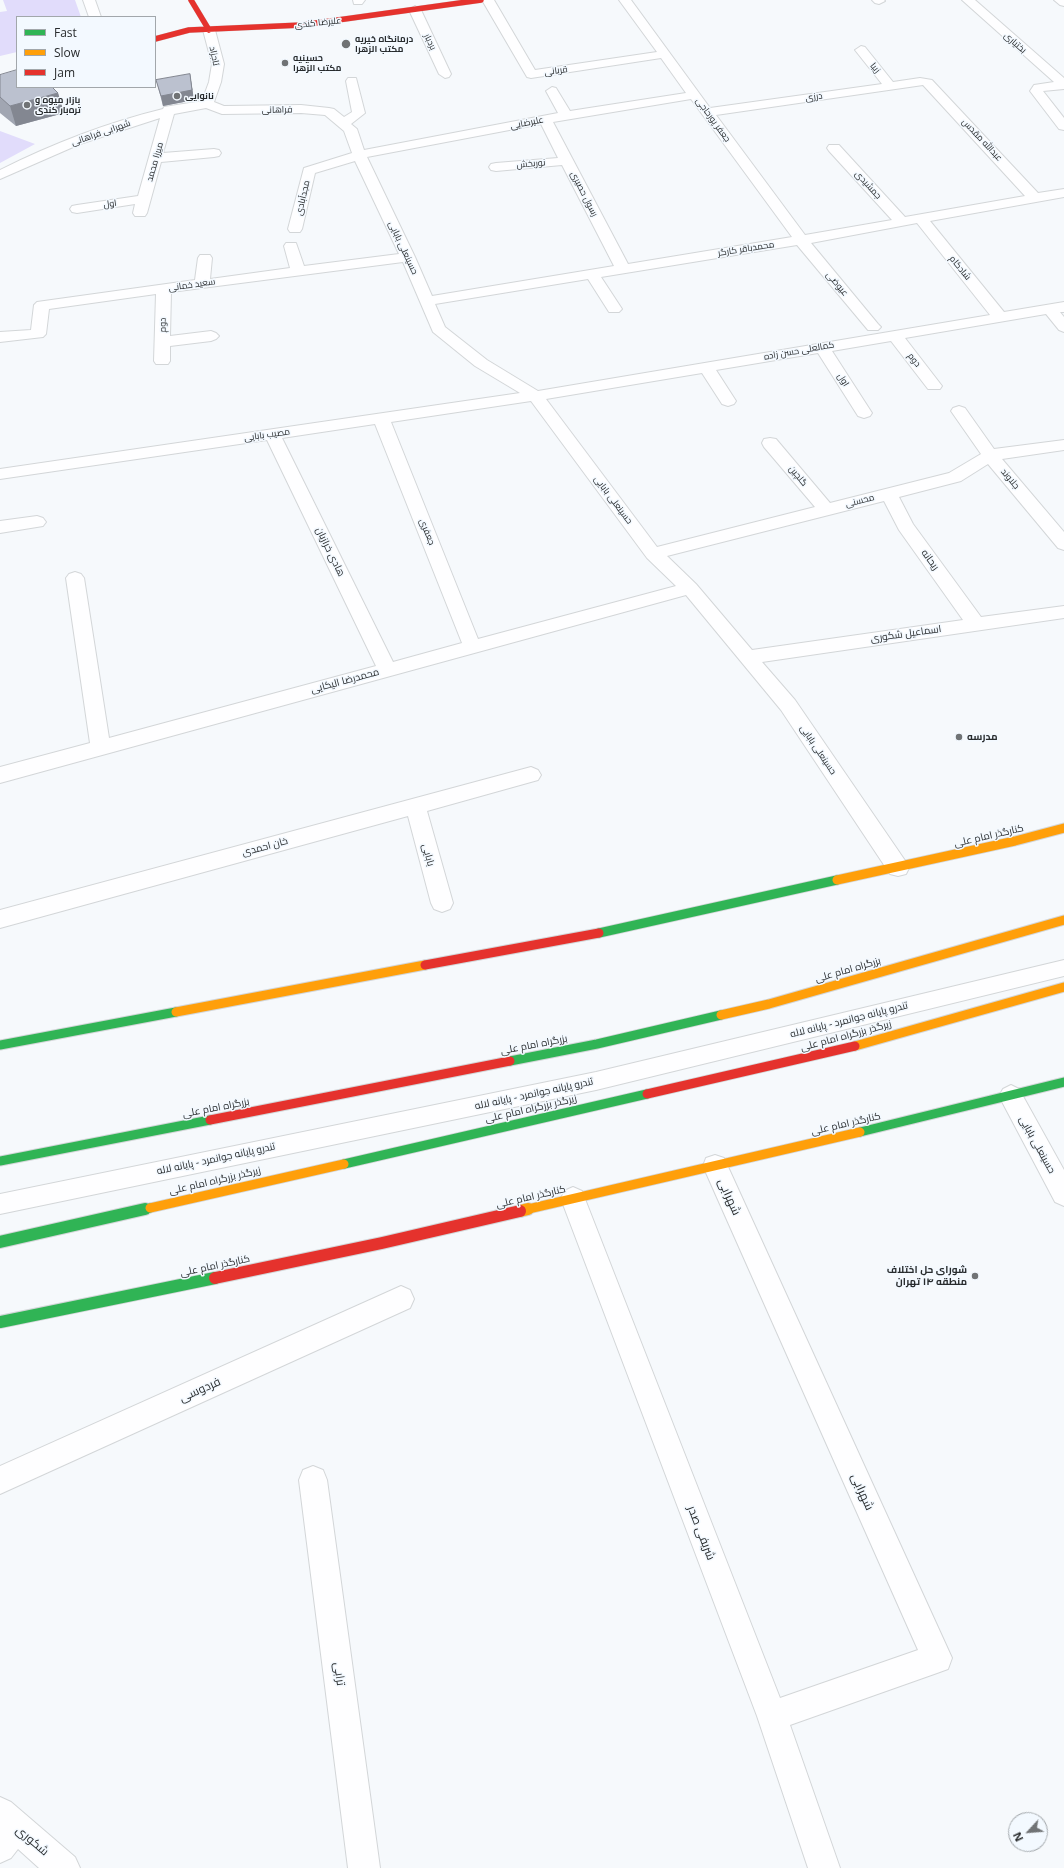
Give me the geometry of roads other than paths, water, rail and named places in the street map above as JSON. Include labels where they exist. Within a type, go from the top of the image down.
[{"type":"main road","points":[[191,0],[209,30]]},
{"type":"main road","name":"علیرضا کندی","points":[[156,38],[189,30],[302,26],[481,0]]},
{"type":"main road","name":"کنارگذر امام علی","points":[[0,1045],[599,933],[898,868],[1064,828]]},
{"type":"main road","name":"بزرگراه امام علی","points":[[0,1161],[605,1042],[769,1004],[1064,920]]},
{"type":"main road","name":"زیرگذر بزرگراه امام علی","points":[[0,1242],[836,1051],[1064,987]]},
{"type":"main road","name":"کنارگذر امام علی","points":[[0,1322],[382,1243],[715,1166],[1011,1096],[1064,1082]]},
{"type":"street","points":[[89,0],[95,16]]},
{"type":"street","name":"قربانی","points":[[488,0],[531,74],[665,54]]},
{"type":"street","name":"جعفر پورحاجی","points":[[625,0],[801,240]]},
{"type":"street","name":"بختیاری","points":[[968,0],[1064,85]]},
{"type":"street","points":[[1060,0],[1064,3]]},
{"type":"street","name":"بردبار","points":[[415,10],[445,74]]},
{"type":"street","name":"تاجزاد","points":[[207,104],[215,82],[218,64],[209,30]]},
{"type":"street","name":"زیبا","points":[[861,50],[890,86]]},
{"type":"street","points":[[346,127],[359,113],[352,81]]},
{"type":"street","name":"درزی","points":[[707,112],[924,82]]},
{"type":"street","name":"عبدالله مقدس","points":[[924,82],[1035,198]]},
{"type":"street","points":[[1064,85],[1038,88],[1036,91],[1064,126]]},
{"type":"street","points":[[552,91],[566,116]]},
{"type":"street","name":"علیرضایی","points":[[359,155],[545,119],[695,95]]},
{"type":"street","name":"شهرابی فراهانی","points":[[0,175],[43,153],[169,110],[207,104]]},
{"type":"street","name":"فراهانی","points":[[207,104],[222,110],[301,109],[328,112],[346,127]]},
{"type":"street","name":"میرزا محمد","points":[[140,213],[169,110]]},
{"type":"street","name":"رسول حصیری","points":[[545,119],[623,269]]},
{"type":"street","name":"حسینعلی بابایی","points":[[346,127],[408,257],[438,329],[481,363],[535,396],[653,554],[690,588],[788,705],[898,868]]},
{"type":"street","name":"جمشیدی","points":[[834,148],[902,222]]},
{"type":"street","points":[[156,158],[214,153]]},
{"type":"street","name":"مجدآبادی","points":[[295,229],[309,171],[359,155]]},
{"type":"street","name":"نوربخش","points":[[496,167],[567,161]]},
{"type":"street","name":"محمدباقر کارگر","points":[[427,301],[801,240],[1064,193]]},
{"type":"street","name":"اول","points":[[77,209],[144,199]]},
{"type":"street","name":"شادکام","points":[[921,219],[1000,317]]},
{"type":"street","name":"عیوضی","points":[[801,240],[873,327]]},
{"type":"street","points":[[291,246],[298,271]]},
{"type":"street","name":"سعید خمانی","points":[[0,337],[38,334],[42,305],[408,257]]},
{"type":"street","points":[[202,284],[205,258]]},
{"type":"street","points":[[592,274],[614,309]]},
{"type":"street","name":"دوم","points":[[162,361],[164,289]]},
{"type":"street","points":[[1057,308],[1064,327]]},
{"type":"street","name":"کمالعلی حسن زاده","points":[[535,396],[1057,308]]},
{"type":"street","name":"دوم","points":[[895,335],[934,386]]},
{"type":"street","points":[[163,342],[211,336]]},
{"type":"street","name":"اول","points":[[823,348],[864,413]]},
{"type":"street","points":[[706,367],[728,401]]},
{"type":"street","name":"مصیب بابایی","points":[[0,474],[535,396]]},
{"type":"street","name":"جلاوند","points":[[959,411],[990,455],[1064,544]]},
{"type":"street","name":"جعفری","points":[[381,418],[472,646]]},
{"type":"street","name":"هادی خرازیان","points":[[272,434],[387,670]]},
{"type":"street","name":"گلچین","points":[[770,443],[826,509]]},
{"type":"street","name":"محسنی","points":[[653,554],[954,477],[990,455],[1064,446]]},
{"type":"street","name":"ریحانه","points":[[889,494],[905,526],[976,624]]},
{"type":"street","points":[[0,527],[37,522]]},
{"type":"street","points":[[76,578],[101,748]]},
{"type":"street","name":"محمدرضا الیکایی","points":[[0,775],[690,588]]},
{"type":"street","name":"اسماعیل شکوری","points":[[748,657],[1064,612]]},
{"type":"street","name":"خان احمدی","points":[[0,920],[531,775]]},
{"type":"street","name":"بابایی","points":[[415,806],[442,903]]},
{"type":"street","name":"حسینعلی بابایی","points":[[1011,1096],[1064,1194]]},
{"type":"street","name":"شهرابی","points":[[715,1166],[937,1658],[772,1716]]},
{"type":"street","name":"شریفی صدر","points":[[573,1199],[772,1716],[824,1868]]},
{"type":"street","name":"فردوسی","points":[[0,1480],[401,1300]]},
{"type":"street","name":"ترابی","points":[[313,1480],[364,1868]]},
{"type":"street","name":"شکوری","points":[[5,1829],[64,1868]]},
{"type":"lane","name":"تندرو پایانه جوانمرد - پایانه لاله","points":[[0,1204],[596,1081],[1064,968]]},
{"type":"place","name":"درمانگاه خیریه مکتب الزهرا","points":[[346,44]]},
{"type":"place","name":"حسینیه مکتب الزهرا","points":[[285,63]]},
{"type":"place","name":"نانوایی","points":[[177,96]]},
{"type":"place","name":"بازار میوه و تره‌بار کندی","points":[[27,105]]},
{"type":"place","name":"مدرسه","points":[[959,737]]},
{"type":"place","name":"شورای حل اختلاف منطقه ۱۴ تهران","points":[[975,1276]]}]
